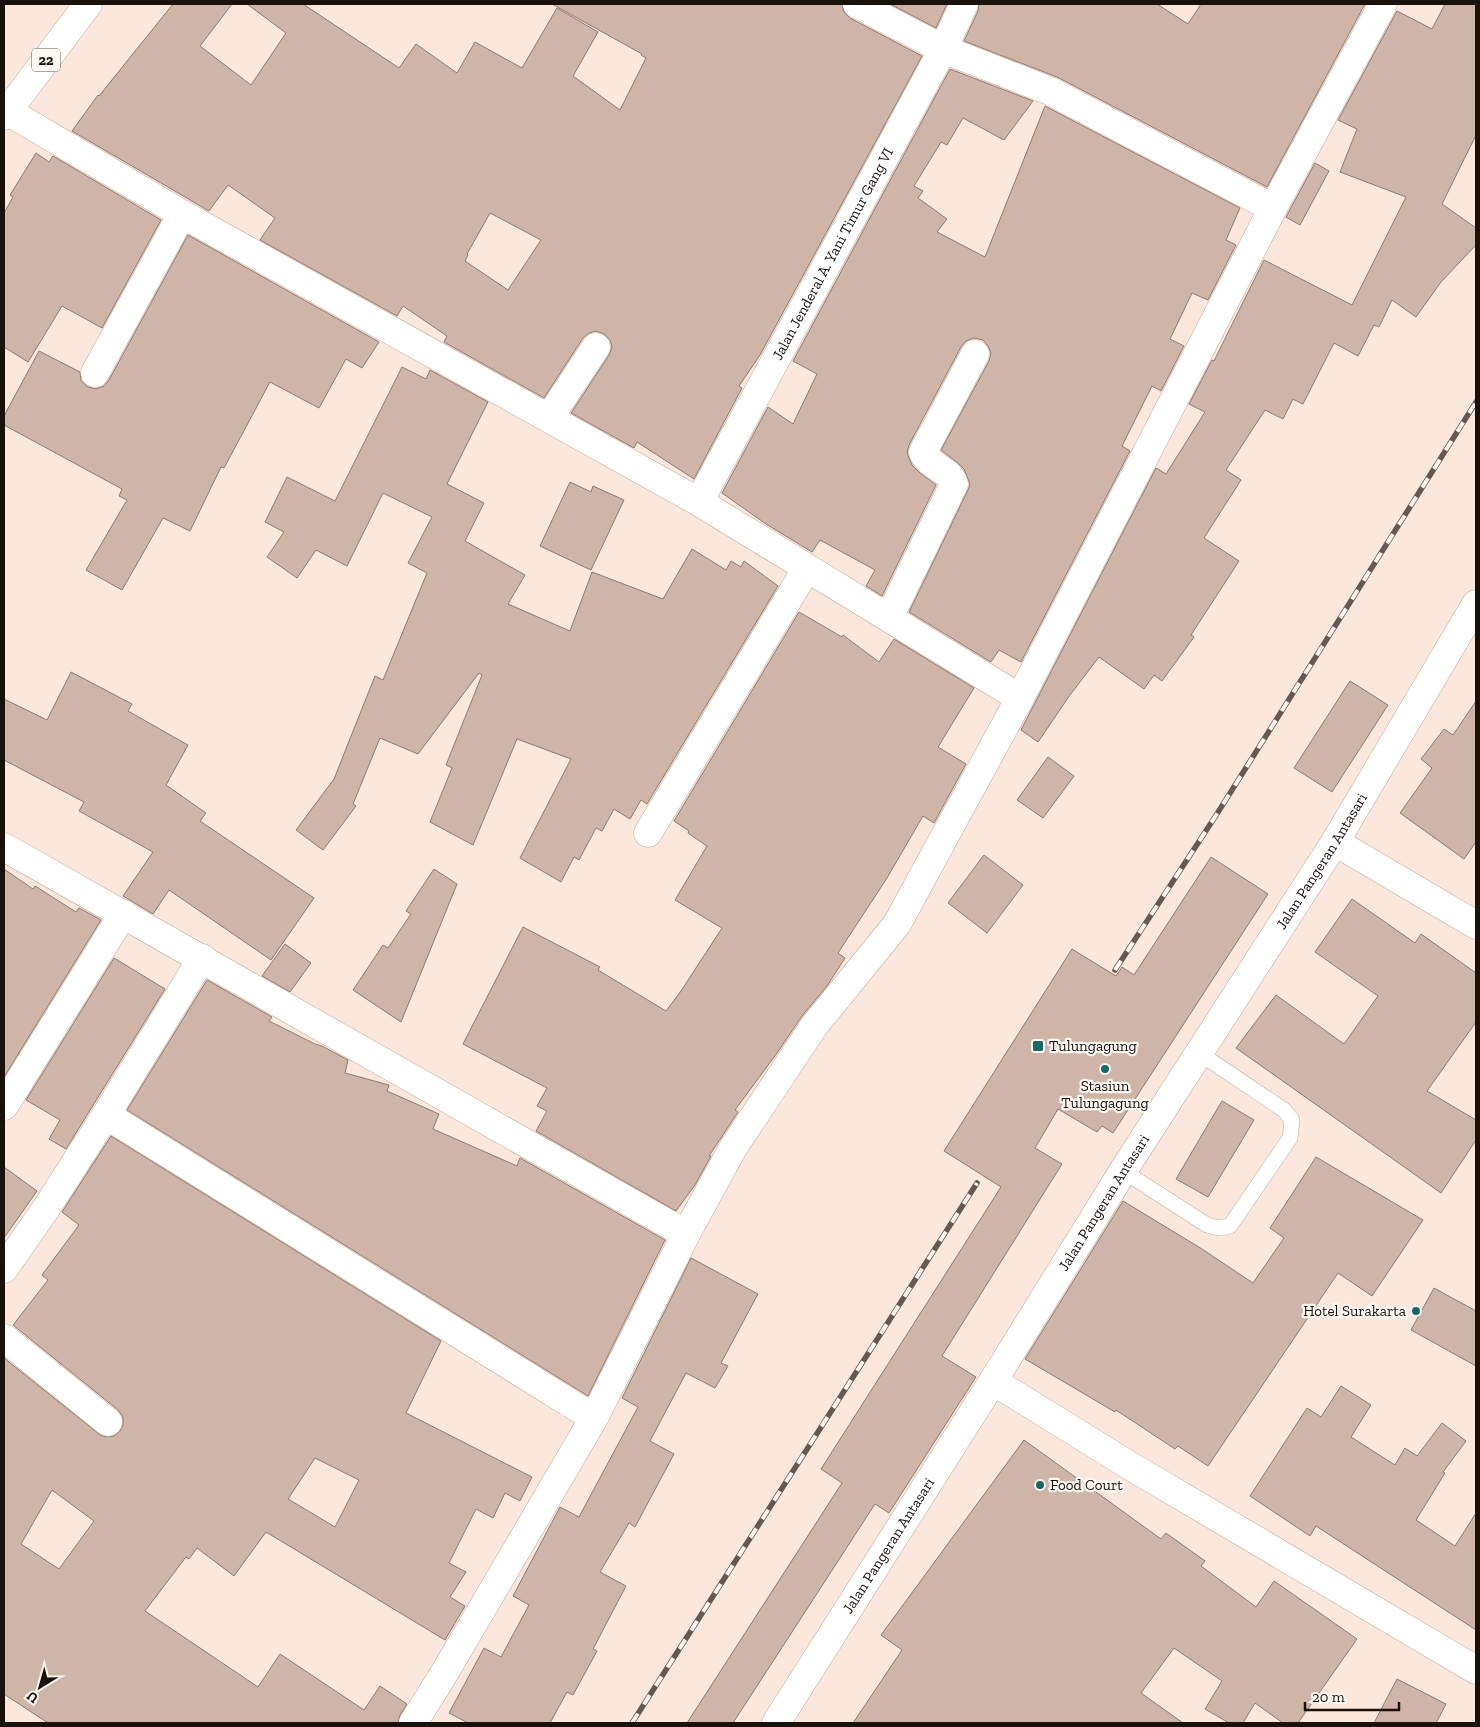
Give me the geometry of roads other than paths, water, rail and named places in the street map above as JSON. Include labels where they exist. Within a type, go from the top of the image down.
[{"type":"main road","name":"22","points":[[5,112],[88,4]]},
{"type":"main road","points":[[858,4],[943,49],[1050,91],[1273,208]]},
{"type":"main road","name":"Jalan Jenderal A. Yani Timur Gang VI","points":[[699,502],[943,49],[964,4]]},
{"type":"main road","points":[[413,1723],[447,1669],[594,1418],[686,1234],[733,1148],[814,1026],[896,924],[1020,698],[1273,208],[1383,4]]},
{"type":"main road","points":[[5,112],[182,214],[699,502],[1020,698]]},
{"type":"main road","points":[[95,373],[182,214]]},
{"type":"main road","points":[[549,418],[596,347]]},
{"type":"main road","points":[[889,618],[954,484],[950,476],[934,465],[925,456],[924,452],[975,354]]},
{"type":"main road","points":[[648,833],[807,568]]},
{"type":"main road","name":"Jalan Pangeran Antasari","points":[[776,1723],[1123,1171],[1335,842],[1476,604]]},
{"type":"main road","points":[[1335,842],[1476,925]]},
{"type":"main road","points":[[4,847],[686,1234]]},
{"type":"main road","points":[[4,1106],[123,914]]},
{"type":"main road","points":[[4,1267],[47,1207],[106,1115],[202,958]]},
{"type":"main road","points":[[106,1115],[594,1418]]},
{"type":"main road","points":[[4,1338],[108,1422]]},
{"type":"main road","points":[[992,1381],[1136,1469],[1476,1670]]},
{"type":"lane","points":[[1123,1171],[1207,1225],[1219,1228],[1230,1226],[1290,1138],[1292,1120],[1284,1110],[1199,1053]]},
{"type":"railway","points":[[1115,970],[1215,817],[1476,402]]},
{"type":"railway","points":[[632,1723],[977,1183]]},
{"type":"place","name":"Tulungagung","points":[[1038,1046]]},
{"type":"place","name":"Stasiun Tulungagung","points":[[1105,1069]]},
{"type":"place","name":"Hotel Surakarta","points":[[1416,1311]]},
{"type":"place","name":"Food Court","points":[[1040,1485]]}]
